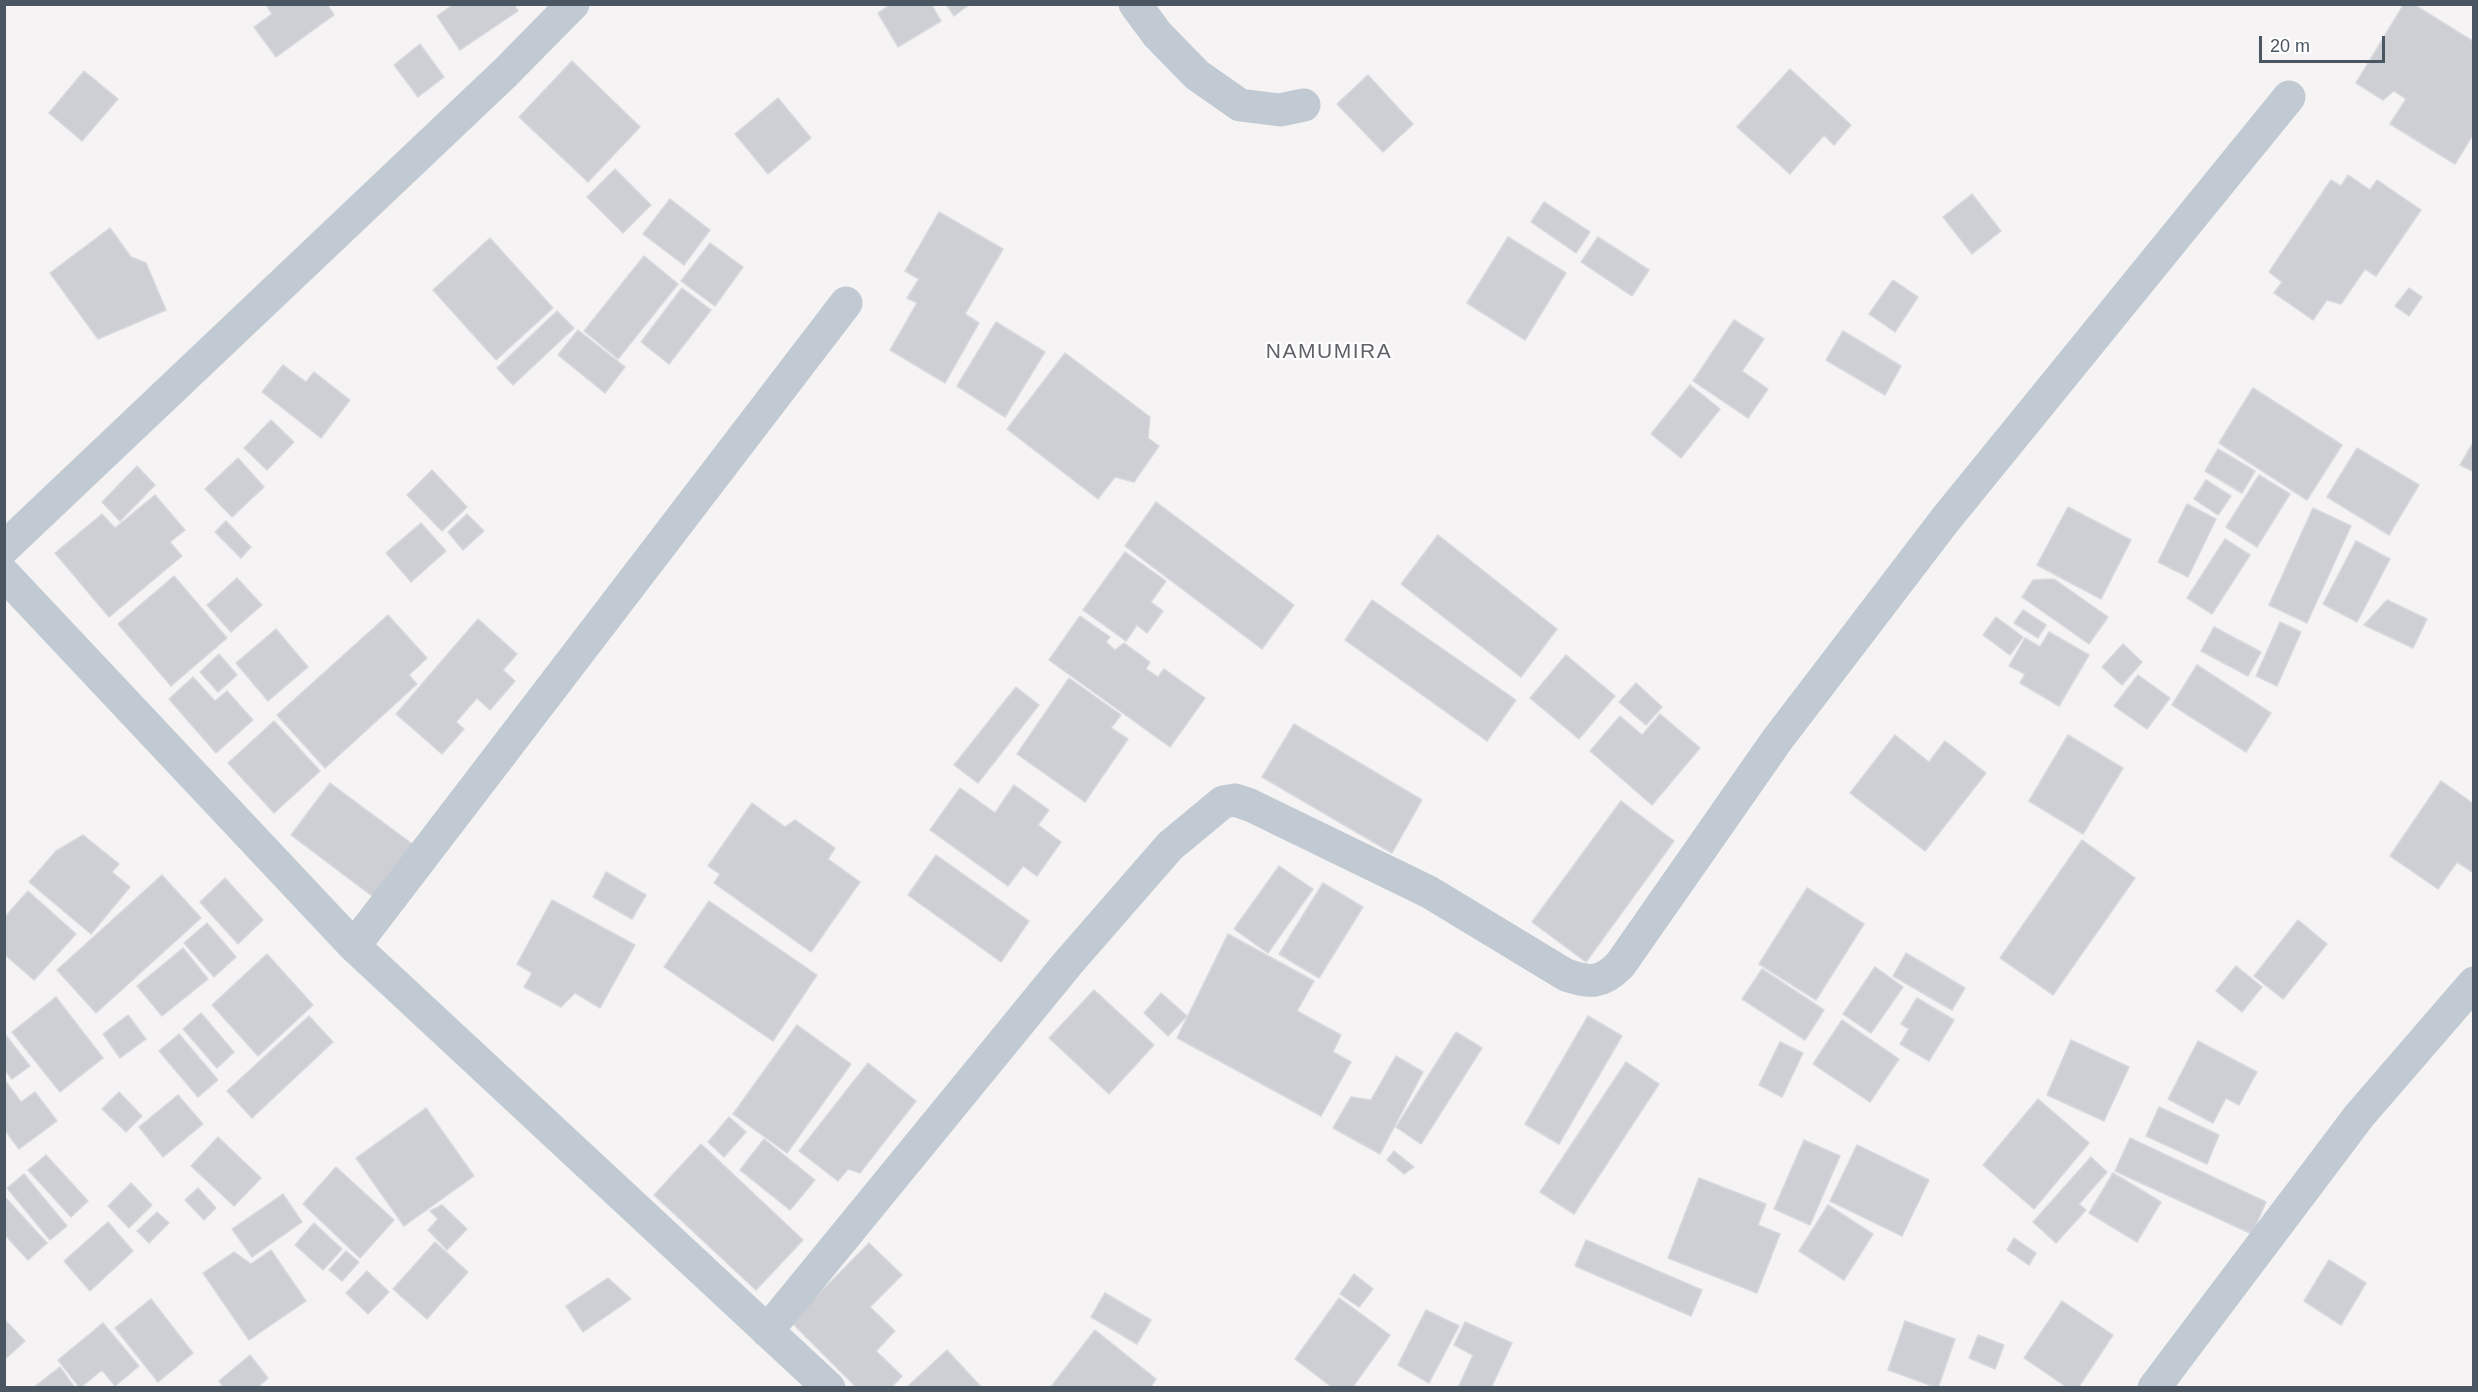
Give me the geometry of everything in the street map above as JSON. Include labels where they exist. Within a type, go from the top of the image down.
[{"type":"street","points":[[4,548],[505,73],[573,4]]},
{"type":"street","points":[[1135,4],[1157,34],[1197,75],[1240,105],[1280,110],[1304,105]]},
{"type":"street","points":[[767,1331],[1068,963],[1170,846],[1223,802],[1235,800],[1250,805],[1429,892],[1566,975],[1581,980],[1595,981],[1608,977],[1620,966],[1777,740],[1945,520],[2289,98]]},
{"type":"street","points":[[354,946],[846,303]]},
{"type":"street","points":[[4,574],[354,946],[829,1388]]},
{"type":"street","points":[[2154,1388],[2359,1116],[2474,984]]},
{"type":"building","points":[[266,4],[327,4],[334,15],[276,57],[254,27],[272,14]]},
{"type":"building","points":[[454,4],[514,4],[518,11],[460,50],[437,16]]},
{"type":"building","points":[[891,4],[931,4],[941,21],[898,47],[878,13]]},
{"type":"building","points":[[946,4],[970,4],[954,16]]},
{"type":"building","points":[[2404,4],[2413,4],[2474,42],[2474,133],[2455,164],[2390,124],[2406,99],[2394,91],[2383,100],[2356,83]]},
{"type":"building","points":[[420,44],[444,77],[418,97],[394,65]]},
{"type":"building","points":[[572,61],[640,127],[588,182],[519,117]]},
{"type":"building","points":[[1790,69],[1851,125],[1834,145],[1824,135],[1790,174],[1737,127]]},
{"type":"building","points":[[84,71],[118,99],[82,141],[49,113]]},
{"type":"building","points":[[1368,75],[1413,124],[1383,152],[1337,104]]},
{"type":"building","points":[[778,98],[811,138],[768,174],[735,134]]},
{"type":"building","points":[[615,169],[651,205],[623,233],[587,197]]},
{"type":"building","points":[[2348,175],[2370,190],[2377,180],[2421,210],[2376,276],[2365,269],[2341,304],[2327,300],[2313,320],[2274,293],[2282,282],[2269,272],[2331,180],[2341,186]]},
{"type":"building","points":[[1972,194],[2001,231],[1972,254],[1943,217]]},
{"type":"building","points":[[670,199],[710,230],[684,265],[643,234]]},
{"type":"building","points":[[1544,202],[1590,232],[1576,253],[1531,222]]},
{"type":"building","points":[[939,212],[1003,249],[965,314],[979,323],[945,383],[890,350],[917,303],[907,298],[919,279],[905,271]]},
{"type":"building","points":[[110,228],[131,257],[146,263],[166,310],[98,339],[50,273]]},
{"type":"building","points":[[1508,237],[1566,273],[1525,340],[1467,303]]},
{"type":"building","points":[[1598,237],[1649,270],[1632,296],[1581,262]]},
{"type":"building","points":[[490,238],[553,308],[496,360],[433,290]]},
{"type":"building","points":[[710,243],[743,267],[715,306],[681,281]]},
{"type":"building","points":[[644,256],[678,284],[618,359],[584,331]]},
{"type":"building","points":[[1893,280],[1918,297],[1895,332],[1869,314]]},
{"type":"building","points":[[682,288],[711,310],[669,364],[641,342]]},
{"type":"building","points":[[2409,288],[2422,297],[2409,316],[2395,306]]},
{"type":"building","points":[[557,311],[574,328],[513,385],[497,368]]},
{"type":"building","points":[[1734,320],[1764,339],[1742,371],[1768,389],[1748,418],[1693,381]]},
{"type":"building","points":[[996,322],[1045,352],[1005,417],[957,386]]},
{"type":"building","points":[[578,330],[625,367],[605,393],[558,355]]},
{"type":"building","points":[[1843,331],[1901,366],[1885,395],[1826,360]]},
{"type":"building","points":[[1065,353],[1150,417],[1148,438],[1159,446],[1134,482],[1115,477],[1098,499],[1007,429]]},
{"type":"building","points":[[283,365],[306,382],[314,372],[350,400],[321,438],[262,392]]},
{"type":"building","points":[[1690,385],[1720,409],[1681,458],[1651,434]]},
{"type":"building","points":[[2253,388],[2342,445],[2307,500],[2219,443]]},
{"type":"building","points":[[271,420],[294,442],[267,470],[244,448]]},
{"type":"building","points":[[2474,441],[2474,472],[2460,465]]},
{"type":"building","points":[[2357,448],[2419,485],[2389,535],[2327,497]]},
{"type":"building","points":[[2218,449],[2255,471],[2242,493],[2205,471]]},
{"type":"building","points":[[238,458],[264,487],[232,517],[205,489]]},
{"type":"building","points":[[137,466],[155,485],[120,521],[102,502]]},
{"type":"building","points":[[432,470],[467,507],[442,531],[407,495]]},
{"type":"building","points":[[2259,475],[2290,494],[2257,547],[2226,527]]},
{"type":"building","points":[[2206,480],[2231,496],[2218,515],[2194,499]]},
{"type":"building","points":[[155,495],[185,530],[170,542],[182,556],[109,617],[55,553],[102,514],[115,528]]},
{"type":"building","points":[[1156,502],[1294,605],[1262,649],[1125,546]]},
{"type":"building","points":[[2187,504],[2216,519],[2188,577],[2158,562]]},
{"type":"building","points":[[2068,507],[2131,540],[2101,599],[2037,565]]},
{"type":"building","points":[[2313,508],[2351,526],[2307,623],[2269,605]]},
{"type":"building","points":[[467,514],[484,531],[463,550],[448,532]]},
{"type":"building","points":[[226,521],[251,547],[241,558],[215,532]]},
{"type":"building","points":[[421,523],[446,551],[411,582],[386,553]]},
{"type":"building","points":[[1438,535],[1557,629],[1521,677],[1401,584]]},
{"type":"building","points":[[2225,539],[2250,555],[2212,614],[2187,598]]},
{"type":"building","points":[[2356,541],[2390,559],[2357,622],[2323,604]]},
{"type":"building","points":[[1125,552],[1166,581],[1151,602],[1163,611],[1147,633],[1137,625],[1126,641],[1083,610]]},
{"type":"building","points":[[174,576],[227,638],[171,686],[118,624]]},
{"type":"building","points":[[237,578],[262,605],[231,632],[207,605]]},
{"type":"building","points":[[2054,579],[2108,617],[2089,644],[2022,597],[2033,580]]},
{"type":"building","points":[[1372,600],[1516,700],[1487,741],[1345,640]]},
{"type":"building","points":[[2387,600],[2427,619],[2413,648],[2364,625]]},
{"type":"building","points":[[2023,610],[2046,625],[2038,638],[2014,623]]},
{"type":"building","points":[[388,615],[427,658],[409,675],[417,684],[325,768],[277,715]]},
{"type":"building","points":[[1080,616],[1110,637],[1106,642],[1115,650],[1124,643],[1150,662],[1146,669],[1158,677],[1164,669],[1205,698],[1170,747],[1049,660]]},
{"type":"building","points":[[1996,617],[2023,637],[2010,655],[1983,635]]},
{"type":"building","points":[[478,619],[517,654],[503,670],[515,681],[490,710],[477,698],[456,722],[464,729],[442,754],[396,714]]},
{"type":"building","points":[[2280,622],[2301,632],[2277,686],[2256,676]]},
{"type":"building","points":[[2214,627],[2261,652],[2248,676],[2201,651]]},
{"type":"building","points":[[276,629],[308,667],[268,701],[236,663]]},
{"type":"building","points":[[2049,632],[2089,655],[2059,706],[2020,683],[2025,674],[2009,666],[2025,638],[2040,647]]},
{"type":"building","points":[[2123,644],[2142,662],[2122,685],[2102,667]]},
{"type":"building","points":[[219,654],[237,675],[218,692],[200,672]]},
{"type":"building","points":[[1566,655],[1615,696],[1579,739],[1530,698]]},
{"type":"building","points":[[2197,665],[2271,713],[2246,752],[2172,705]]},
{"type":"building","points":[[2138,675],[2170,698],[2147,729],[2114,706]]},
{"type":"building","points":[[193,677],[215,701],[227,691],[253,720],[216,753],[169,699]]},
{"type":"building","points":[[1069,678],[1121,715],[1111,728],[1128,739],[1085,802],[1017,754]]},
{"type":"building","points":[[1636,683],[1662,707],[1646,725],[1619,702]]},
{"type":"building","points":[[1016,687],[1039,705],[978,783],[954,765]]},
{"type":"building","points":[[1660,714],[1700,748],[1652,805],[1590,751],[1620,716],[1642,735]]},
{"type":"building","points":[[274,721],[320,771],[274,813],[228,763]]},
{"type":"building","points":[[1294,724],[1422,800],[1392,853],[1262,777]]},
{"type":"building","points":[[1895,735],[1929,762],[1945,741],[1986,773],[1925,851],[1850,793]]},
{"type":"building","points":[[2068,735],[2123,768],[2083,834],[2029,801]]},
{"type":"building","points":[[2441,781],[2474,804],[2474,873],[2457,862],[2438,889],[2390,856]]},
{"type":"building","points":[[330,783],[419,849],[380,902],[291,835]]},
{"type":"building","points":[[1014,785],[1049,810],[1038,825],[1061,842],[1037,876],[1023,866],[1008,886],[930,830],[960,788],[995,813]]},
{"type":"building","points":[[1621,801],[1674,841],[1586,962],[1532,922]]},
{"type":"building","points":[[752,803],[785,827],[795,820],[835,848],[828,859],[860,882],[811,952],[714,883],[720,874],[708,866]]},
{"type":"building","points":[[83,835],[119,864],[112,872],[130,887],[91,934],[29,882],[56,851]]},
{"type":"building","points":[[2082,840],[2135,878],[2053,995],[2000,958]]},
{"type":"building","points":[[936,855],[1029,921],[1001,962],[908,895]]},
{"type":"building","points":[[1279,866],[1313,889],[1268,953],[1234,929]]},
{"type":"building","points":[[606,872],[646,895],[632,919],[593,897]]},
{"type":"building","points":[[162,875],[201,918],[96,1013],[57,970]]},
{"type":"building","points":[[225,878],[263,920],[238,944],[200,902]]},
{"type":"building","points":[[1323,883],[1363,907],[1319,978],[1279,954]]},
{"type":"building","points":[[1807,888],[1864,924],[1816,1000],[1759,964]]},
{"type":"building","points":[[28,891],[76,934],[34,980],[4,954],[4,918]]},
{"type":"building","points":[[552,900],[635,945],[600,1008],[575,993],[561,1007],[524,987],[532,973],[517,964]]},
{"type":"building","points":[[709,901],[817,975],[773,1041],[664,967]]},
{"type":"building","points":[[2298,920],[2327,944],[2283,999],[2254,976]]},
{"type":"building","points":[[207,923],[236,957],[214,977],[184,943]]},
{"type":"building","points":[[1228,934],[1314,981],[1297,1011],[1341,1035],[1333,1052],[1351,1062],[1321,1116],[1177,1038]]},
{"type":"building","points":[[183,948],[208,979],[162,1016],[137,986]]},
{"type":"building","points":[[1906,953],[1965,988],[1952,1010],[1893,976]]},
{"type":"building","points":[[267,954],[313,1005],[258,1056],[212,1005]]},
{"type":"building","points":[[2236,966],[2262,987],[2242,1012],[2216,991]]},
{"type":"building","points":[[1875,967],[1903,987],[1871,1033],[1843,1014]]},
{"type":"building","points":[[1762,969],[1824,1010],[1805,1040],[1742,999]]},
{"type":"building","points":[[1094,990],[1154,1045],[1109,1094],[1049,1038]]},
{"type":"building","points":[[1161,993],[1187,1016],[1168,1036],[1144,1013]]},
{"type":"building","points":[[56,997],[103,1058],[60,1092],[12,1032]]},
{"type":"building","points":[[1917,998],[1954,1020],[1929,1061],[1900,1044],[1909,1029],[1901,1024]]},
{"type":"building","points":[[201,1013],[234,1052],[217,1068],[183,1029]]},
{"type":"building","points":[[128,1015],[146,1039],[120,1058],[103,1034]]},
{"type":"building","points":[[309,1016],[333,1042],[252,1118],[227,1091]]},
{"type":"building","points":[[1588,1016],[1622,1036],[1559,1144],[1525,1124]]},
{"type":"building","points":[[1842,1020],[1899,1059],[1870,1102],[1813,1064]]},
{"type":"building","points":[[797,1025],[851,1064],[787,1153],[733,1114]]},
{"type":"building","points":[[1456,1032],[1482,1048],[1421,1144],[1396,1127]]},
{"type":"building","points":[[4,1033],[30,1066],[12,1079],[4,1069]]},
{"type":"building","points":[[179,1034],[218,1080],[198,1097],[159,1051]]},
{"type":"building","points":[[2071,1040],[2129,1067],[2104,1121],[2047,1095]]},
{"type":"building","points":[[2198,1041],[2257,1072],[2239,1105],[2226,1098],[2213,1123],[2168,1099]]},
{"type":"building","points":[[1780,1042],[1803,1053],[1782,1097],[1759,1085]]},
{"type":"building","points":[[1396,1056],[1423,1072],[1380,1154],[1333,1128],[1351,1097],[1371,1100]]},
{"type":"building","points":[[1626,1062],[1659,1084],[1574,1214],[1540,1192]]},
{"type":"building","points":[[868,1063],[916,1101],[860,1173],[848,1169],[838,1181],[799,1151]]},
{"type":"building","points":[[4,1079],[21,1102],[35,1092],[57,1121],[19,1149],[4,1129]]},
{"type":"building","points":[[119,1092],[142,1116],[126,1132],[102,1109]]},
{"type":"building","points":[[178,1095],[203,1124],[163,1157],[139,1127]]},
{"type":"building","points":[[2038,1099],[2089,1143],[2034,1209],[1983,1165]]},
{"type":"building","points":[[2159,1107],[2219,1135],[2207,1164],[2146,1136]]},
{"type":"building","points":[[426,1108],[474,1176],[404,1226],[356,1158]]},
{"type":"building","points":[[729,1117],[746,1132],[724,1157],[708,1142]]},
{"type":"building","points":[[218,1137],[261,1178],[234,1206],[191,1166]]},
{"type":"building","points":[[2130,1138],[2266,1202],[2252,1234],[2115,1171]]},
{"type":"building","points":[[764,1139],[815,1180],[790,1210],[740,1170]]},
{"type":"building","points":[[1804,1140],[1840,1156],[1810,1225],[1774,1209]]},
{"type":"building","points":[[701,1144],[803,1240],[756,1290],[654,1195]]},
{"type":"building","points":[[1857,1145],[1929,1180],[1902,1236],[1830,1201]]},
{"type":"building","points":[[1394,1151],[1414,1167],[1404,1174],[1387,1160]]},
{"type":"building","points":[[46,1155],[88,1201],[71,1217],[28,1170]]},
{"type":"building","points":[[2091,1157],[2107,1172],[2079,1204],[2086,1210],[2056,1243],[2033,1222]]},
{"type":"building","points":[[336,1167],[394,1220],[360,1258],[303,1204]]},
{"type":"building","points":[[2113,1173],[2161,1202],[2137,1242],[2089,1213]]},
{"type":"building","points":[[24,1174],[67,1226],[50,1240],[7,1188]]},
{"type":"building","points":[[1699,1178],[1766,1204],[1758,1225],[1780,1234],[1757,1293],[1668,1258]]},
{"type":"building","points":[[131,1183],[152,1205],[129,1228],[108,1206]]},
{"type":"building","points":[[198,1188],[216,1208],[204,1220],[185,1200]]},
{"type":"building","points":[[283,1194],[302,1222],[252,1257],[232,1229]]},
{"type":"building","points":[[4,1196],[47,1243],[28,1260],[4,1234]]},
{"type":"building","points":[[442,1205],[467,1229],[447,1250],[428,1230],[438,1219],[430,1211]]},
{"type":"building","points":[[1828,1205],[1873,1234],[1844,1280],[1799,1251]]},
{"type":"building","points":[[157,1212],[169,1223],[149,1243],[137,1231]]},
{"type":"building","points":[[108,1222],[133,1251],[90,1291],[64,1261]]},
{"type":"building","points":[[314,1223],[342,1249],[323,1270],[295,1245]]},
{"type":"building","points":[[2014,1238],[2036,1253],[2029,1265],[2007,1250]]},
{"type":"building","points":[[1586,1240],[1702,1290],[1691,1316],[1575,1266]]},
{"type":"building","points":[[435,1242],[468,1272],[427,1319],[393,1289]]},
{"type":"building","points":[[869,1243],[902,1275],[870,1307],[895,1331],[876,1351],[902,1376],[891,1388],[857,1388],[791,1322]]},
{"type":"building","points":[[271,1250],[306,1301],[249,1340],[203,1273],[234,1252],[251,1264]]},
{"type":"building","points":[[346,1251],[359,1262],[342,1281],[329,1270]]},
{"type":"building","points":[[2329,1260],[2366,1283],[2341,1325],[2304,1301]]},
{"type":"building","points":[[367,1271],[389,1292],[368,1314],[346,1293]]},
{"type":"building","points":[[1354,1274],[1373,1289],[1359,1307],[1340,1294]]},
{"type":"building","points":[[608,1278],[631,1299],[583,1332],[566,1306]]},
{"type":"building","points":[[1105,1293],[1151,1320],[1137,1344],[1091,1317]]},
{"type":"building","points":[[1339,1298],[1390,1335],[1352,1388],[1333,1388],[1295,1359]]},
{"type":"building","points":[[151,1299],[193,1353],[158,1382],[115,1328]]},
{"type":"building","points":[[2062,1301],[2113,1335],[2078,1388],[2068,1388],[2024,1358]]},
{"type":"building","points":[[1426,1310],[1459,1326],[1429,1383],[1398,1365]]},
{"type":"building","points":[[4,1319],[25,1341],[4,1360]]},
{"type":"building","points":[[1905,1321],[1955,1339],[1938,1388],[1888,1370]]},
{"type":"building","points":[[1465,1322],[1512,1343],[1491,1388],[1458,1388],[1473,1355],[1454,1345]]},
{"type":"building","points":[[103,1323],[139,1366],[115,1386],[102,1370],[80,1388],[58,1360]]},
{"type":"building","points":[[1095,1330],[1156,1379],[1150,1388],[1050,1388]]},
{"type":"building","points":[[1978,1335],[2004,1345],[1995,1369],[1969,1358]]},
{"type":"building","points":[[947,1350],[982,1388],[906,1388]]},
{"type":"building","points":[[250,1355],[268,1378],[257,1388],[224,1388],[219,1381]]},
{"type":"building","points":[[60,1367],[75,1388],[33,1388]]},
{"type":"district","name":"NAMUMIRA","points":[[1329,352]]}]
